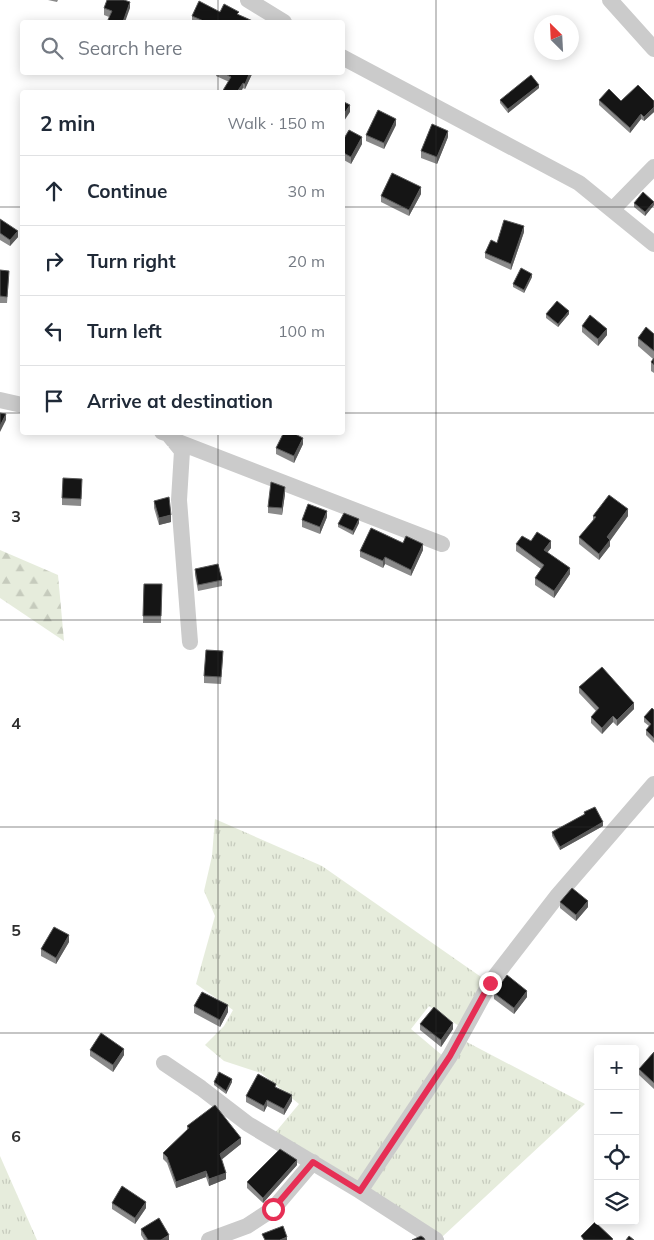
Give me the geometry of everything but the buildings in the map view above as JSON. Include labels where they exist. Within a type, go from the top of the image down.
[{"type":"street","points":[[248,0],[266,5],[282,20]]},
{"type":"street","points":[[610,0],[654,49]]},
{"type":"street","points":[[345,59],[579,183],[654,244]]},
{"type":"street","points":[[612,210],[654,167]]},
{"type":"street","points":[[0,400],[20,405]]},
{"type":"street","points":[[168,436],[442,544]]},
{"type":"street","points":[[168,436],[182,451],[179,500],[190,642]]},
{"type":"street","points":[[360,1191],[450,1056],[490,983],[558,895],[654,784]]},
{"type":"street","points":[[164,1063],[201,1088],[248,1124],[360,1191],[436,1240]]},
{"type":"street","points":[[208,1240],[247,1226],[273,1209],[313,1162]]},
{"type":"green space","points":[[0,550],[58,575],[64,641],[0,598]]},
{"type":"green space","points":[[215,819],[322,866],[484,979],[462,1028],[429,1006],[411,1029],[443,1056],[360,1188],[274,1134],[299,1104],[261,1073],[224,1061],[205,1045],[224,1026],[233,1010],[196,984],[215,916],[204,891],[212,856]]},
{"type":"green space","points":[[463,1040],[585,1104],[442,1237],[364,1190]]},
{"type":"green space","points":[[0,1156],[37,1240],[0,1240]]},
{"type":"route","points":[[273,1209],[313,1162],[360,1191],[450,1056],[490,983]]}]
